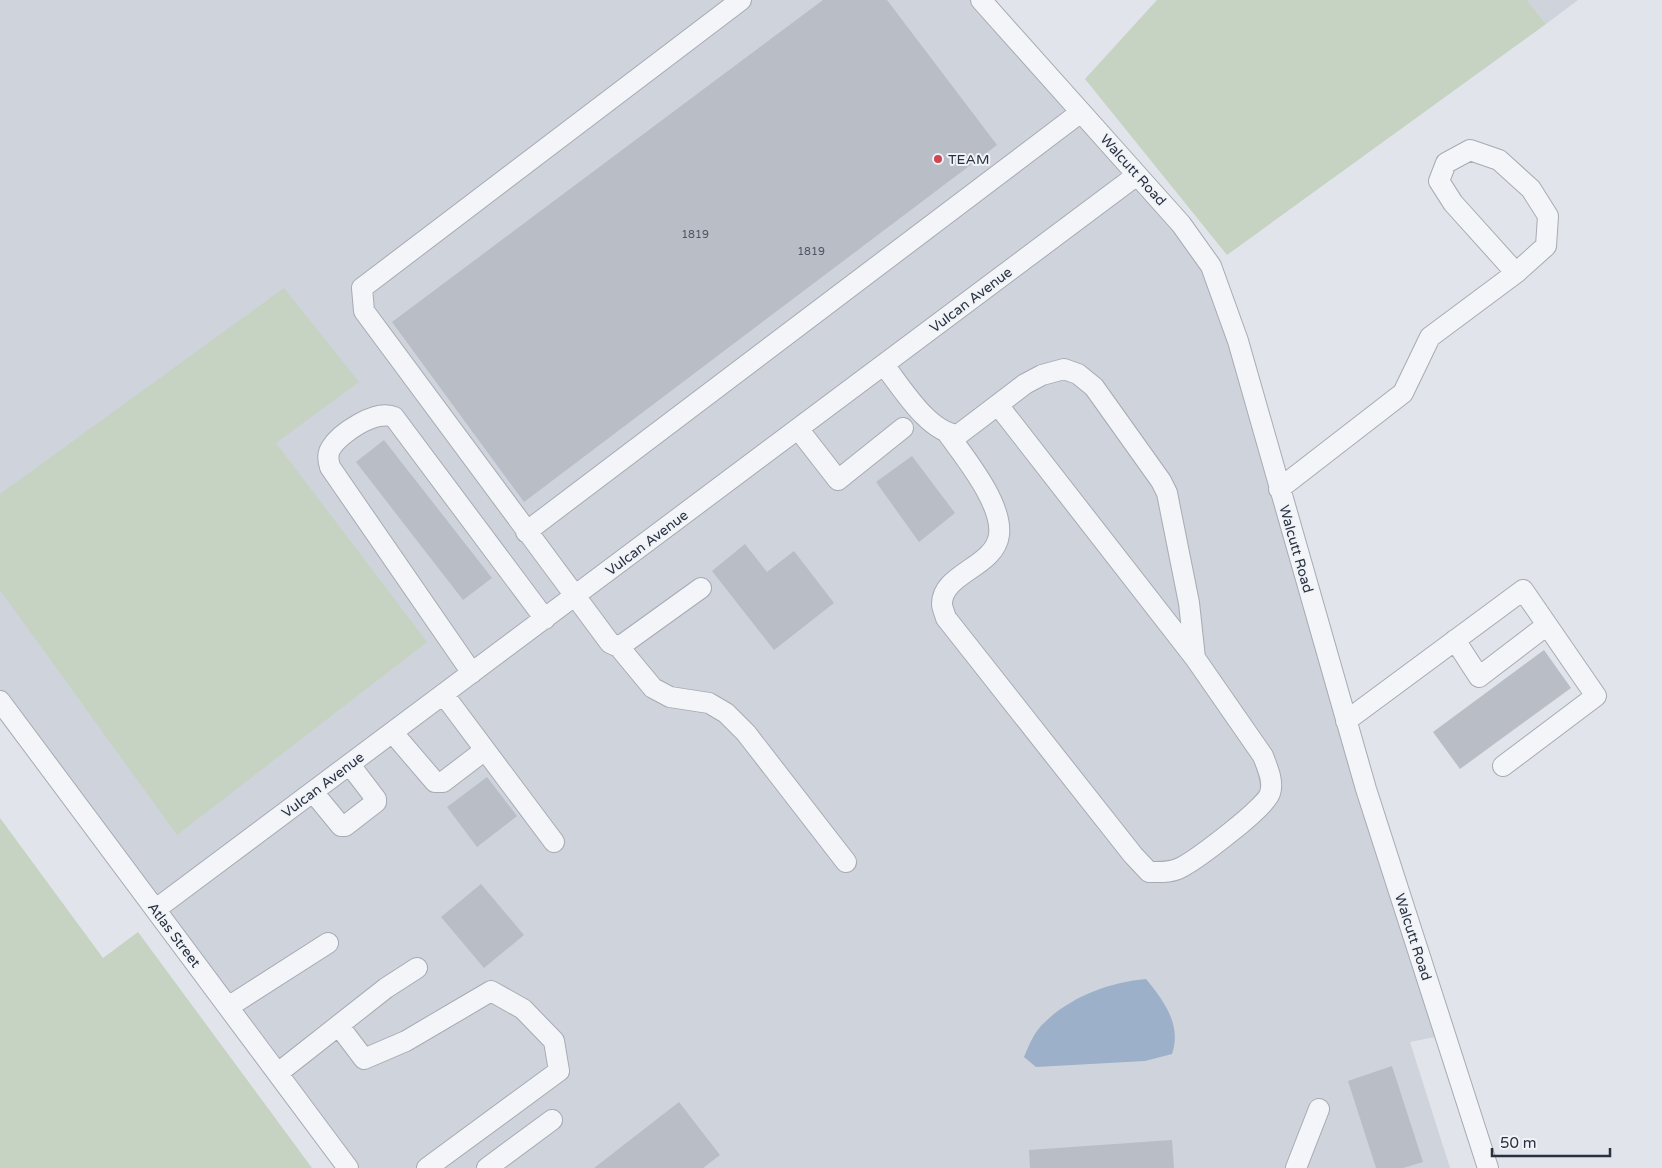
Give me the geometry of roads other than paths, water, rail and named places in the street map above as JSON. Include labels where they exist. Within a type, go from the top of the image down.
[{"type":"street","points":[[741,0],[362,288],[364,312],[610,643],[619,647],[653,688],[670,697],[709,703],[726,712],[746,733],[846,862]]},
{"type":"street","name":"Walcutt Road","points":[[981,0],[1181,224],[1211,266],[1238,341],[1346,721],[1488,1168]]},
{"type":"street","points":[[526,532],[1081,112]]},
{"type":"street","points":[[1279,488],[1403,392],[1430,337],[1516,273],[1546,246],[1548,216],[1531,189],[1499,160],[1470,150],[1446,162],[1440,181],[1454,203],[1516,273]]},
{"type":"street","name":"Vulcan Avenue","points":[[156,909],[1138,175]]},
{"type":"street","points":[[884,365],[934,426],[948,434],[958,435],[1025,384],[1042,375],[1064,369],[1078,374],[1094,387],[1160,481],[1167,494],[1189,603],[1196,658]]},
{"type":"street","points":[[948,434],[988,492],[999,535],[992,553],[956,580],[945,592],[942,604],[946,618],[1149,872],[1166,873],[1182,867],[1260,809],[1270,794],[1270,774],[1263,756],[1196,658],[998,406]]},
{"type":"street","points":[[472,673],[330,467],[328,457],[330,449],[336,441],[367,419],[387,414],[394,417],[545,619]]},
{"type":"street","points":[[799,430],[838,480],[903,428]]},
{"type":"street","points":[[619,647],[701,588]]},
{"type":"street","points":[[1346,721],[1523,590],[1596,696],[1503,766]]},
{"type":"street","points":[[1455,640],[1478,677],[1547,626]]},
{"type":"street","points":[[444,695],[554,842]]},
{"type":"street","name":"Atlas Street","points":[[0,702],[348,1168]]},
{"type":"street","points":[[393,733],[435,782],[444,782],[485,750]]},
{"type":"street","points":[[313,792],[341,826],[345,826],[376,802],[376,799],[350,765]]},
{"type":"street","points":[[228,1007],[328,943]]},
{"type":"street","points":[[278,1073],[417,968]]},
{"type":"street","points":[[339,1026],[364,1059],[406,1041],[491,991],[523,1009],[554,1041],[559,1071],[427,1168]]},
{"type":"street","points":[[1296,1168],[1318,1108]]},
{"type":"street","points":[[488,1168],[552,1120]]},
{"type":"water","points":[[1146,979],[1170,1014],[1175,1033],[1172,1054],[1145,1061],[1036,1067],[1024,1057],[1037,1030],[1054,1014],[1078,998],[1119,983]]},
{"type":"place","name":"TEAM","points":[[938,159]]}]
